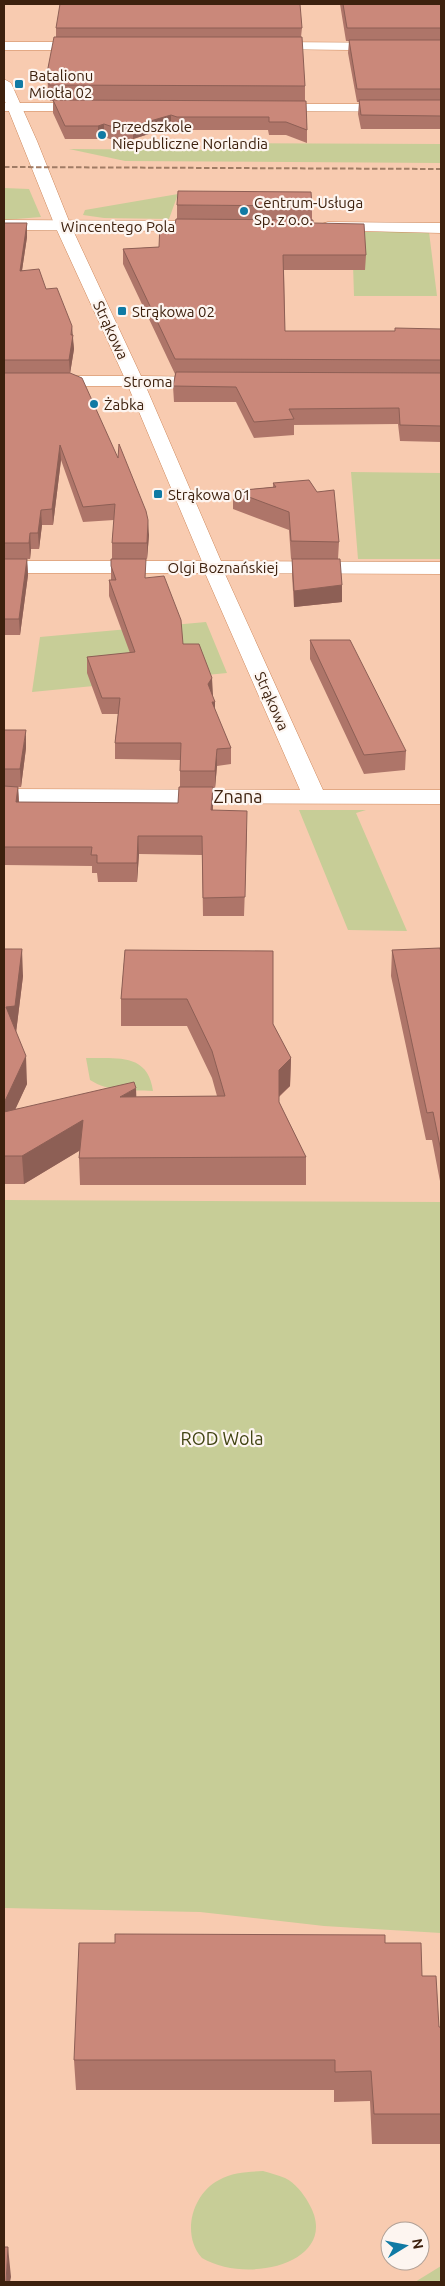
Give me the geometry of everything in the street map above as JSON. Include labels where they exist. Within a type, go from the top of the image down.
[{"type":"street","points":[[4,46],[109,46]]},
{"type":"street","points":[[256,46],[441,47]]},
{"type":"street","name":"Strąkowa","points":[[4,83],[9,107],[30,141],[63,226],[135,381],[213,567],[314,796]]},
{"type":"street","points":[[9,107],[101,107]]},
{"type":"street","points":[[258,108],[441,108]]},
{"type":"street","name":"Wincentego Pola","points":[[4,225],[214,227]]},
{"type":"street","points":[[311,227],[441,228]]},
{"type":"street","name":"Stroma","points":[[4,381],[233,382]]},
{"type":"street","name":"Olgi Boznańskiej","points":[[4,567],[441,568]]},
{"type":"street","name":"Znana","points":[[4,796],[441,797]]},
{"type":"green space","points":[[213,143],[441,144],[441,163],[125,161],[69,149],[212,150]]},
{"type":"green space","points":[[4,188],[29,189],[41,217],[4,220]]},
{"type":"green space","points":[[178,194],[169,219],[104,218],[83,215],[85,210]]},
{"type":"green space","points":[[352,232],[429,232],[437,296],[354,296]]},
{"type":"green space","points":[[351,472],[441,473],[441,559],[358,559]]},
{"type":"green space","points":[[206,622],[227,673],[32,692],[40,637]]},
{"type":"green space","points":[[299,810],[366,810],[356,813],[407,931],[348,930]]},
{"type":"green space","points":[[86,1058],[128,1060],[137,1064],[150,1078],[153,1091],[120,1090],[97,1084],[90,1080]]},
{"type":"green space","name":"ROD Wola","points":[[4,1200],[441,1202],[441,1933],[324,1926],[200,1912],[4,1908]]},
{"type":"green space","points":[[263,2171],[289,2180],[304,2195],[316,2222],[313,2240],[303,2253],[286,2263],[266,2268],[244,2269],[222,2266],[202,2258],[192,2238],[191,2227],[192,2216],[202,2195],[210,2186],[224,2177],[240,2173]]},
{"type":"green space","points":[[441,2266],[441,2282],[415,2282]]},
{"type":"building","points":[[60,4],[300,4],[302,28],[56,28]]},
{"type":"building","points":[[343,4],[441,4],[441,28],[347,28]]},
{"type":"building","points":[[54,37],[302,37],[305,86],[49,85],[51,73],[47,73]]},
{"type":"building","points":[[349,40],[441,40],[441,89],[357,89]]},
{"type":"building","points":[[53,100],[306,101],[307,130],[286,122],[269,122],[269,117],[177,117],[171,115],[133,126],[110,126],[104,124],[98,126],[65,126]]},
{"type":"building","points":[[359,100],[441,100],[441,116],[361,115]]},
{"type":"building","points":[[178,191],[311,192],[312,206],[177,205]]},
{"type":"building","points":[[176,219],[313,220],[313,223],[364,224],[366,255],[283,255],[285,331],[395,331],[395,328],[441,329],[441,360],[175,359],[123,249],[159,247],[160,224],[175,224]]},
{"type":"building","points":[[4,223],[27,223],[20,271],[39,269],[46,289],[57,288],[72,326],[71,335],[73,335],[69,360],[4,360]]},
{"type":"building","points":[[176,372],[441,373],[441,426],[400,425],[399,408],[289,409],[294,419],[254,422],[236,387],[173,386]]},
{"type":"building","points":[[4,373],[70,373],[82,378],[118,458],[119,444],[146,511],[148,520],[147,543],[112,543],[115,504],[83,507],[60,445],[52,509],[41,510],[38,533],[30,533],[29,543],[4,543]]},
{"type":"building","points":[[309,480],[317,492],[334,490],[339,542],[291,541],[289,512],[233,491],[276,487],[273,483]]},
{"type":"building","points":[[4,559],[27,559],[19,619],[4,619]]},
{"type":"building","points":[[111,559],[146,559],[145,578],[164,576],[181,620],[183,644],[199,644],[212,678],[208,684],[215,702],[212,702],[231,748],[217,749],[215,771],[180,771],[181,743],[115,743],[120,698],[102,698],[87,657],[135,652],[109,580],[116,580],[111,566]]},
{"type":"building","points":[[292,559],[340,559],[342,585],[294,591]]},
{"type":"building","points":[[310,640],[350,640],[406,751],[364,755]]},
{"type":"building","points":[[4,730],[26,730],[20,769],[4,769]]},
{"type":"building","points":[[4,786],[18,787],[16,802],[178,803],[179,787],[213,787],[211,810],[247,811],[245,897],[203,898],[202,836],[138,836],[137,863],[97,863],[97,855],[91,855],[92,847],[4,847]]},
{"type":"building","points":[[440,948],[441,1151],[433,1112],[427,1113],[392,950]]},
{"type":"building","points":[[4,949],[22,949],[15,1006],[6,1007],[26,1056],[4,1103]]},
{"type":"building","points":[[125,950],[273,951],[273,1024],[291,1058],[279,1070],[279,1102],[306,1157],[79,1158],[83,1120],[22,1156],[4,1156],[4,1112],[134,1082],[136,1088],[120,1097],[225,1096],[212,1051],[187,999],[121,999]]},
{"type":"building","points":[[115,1934],[385,1935],[385,1943],[421,1943],[422,1976],[436,1976],[439,2027],[441,2027],[441,2114],[374,2114],[371,2071],[335,2072],[335,2060],[74,2060],[79,1943],[115,1943]]},
{"type":"building","points":[[4,2247],[8,2247],[6,2282],[4,2282]]},
{"type":"railway","points":[[4,167],[441,169]]},
{"type":"place","name":"Batalionu Miotła 02","points":[[19,84]]},
{"type":"place","name":"Przedszkole Niepubliczne Norlandia","points":[[102,135]]},
{"type":"place","name":"Centrum-Usługa Sp. z o.o.","points":[[244,211]]},
{"type":"place","name":"Strąkowa 02","points":[[122,311]]},
{"type":"place","name":"Żabka","points":[[94,404]]},
{"type":"place","name":"Strąkowa 01","points":[[158,494]]}]
